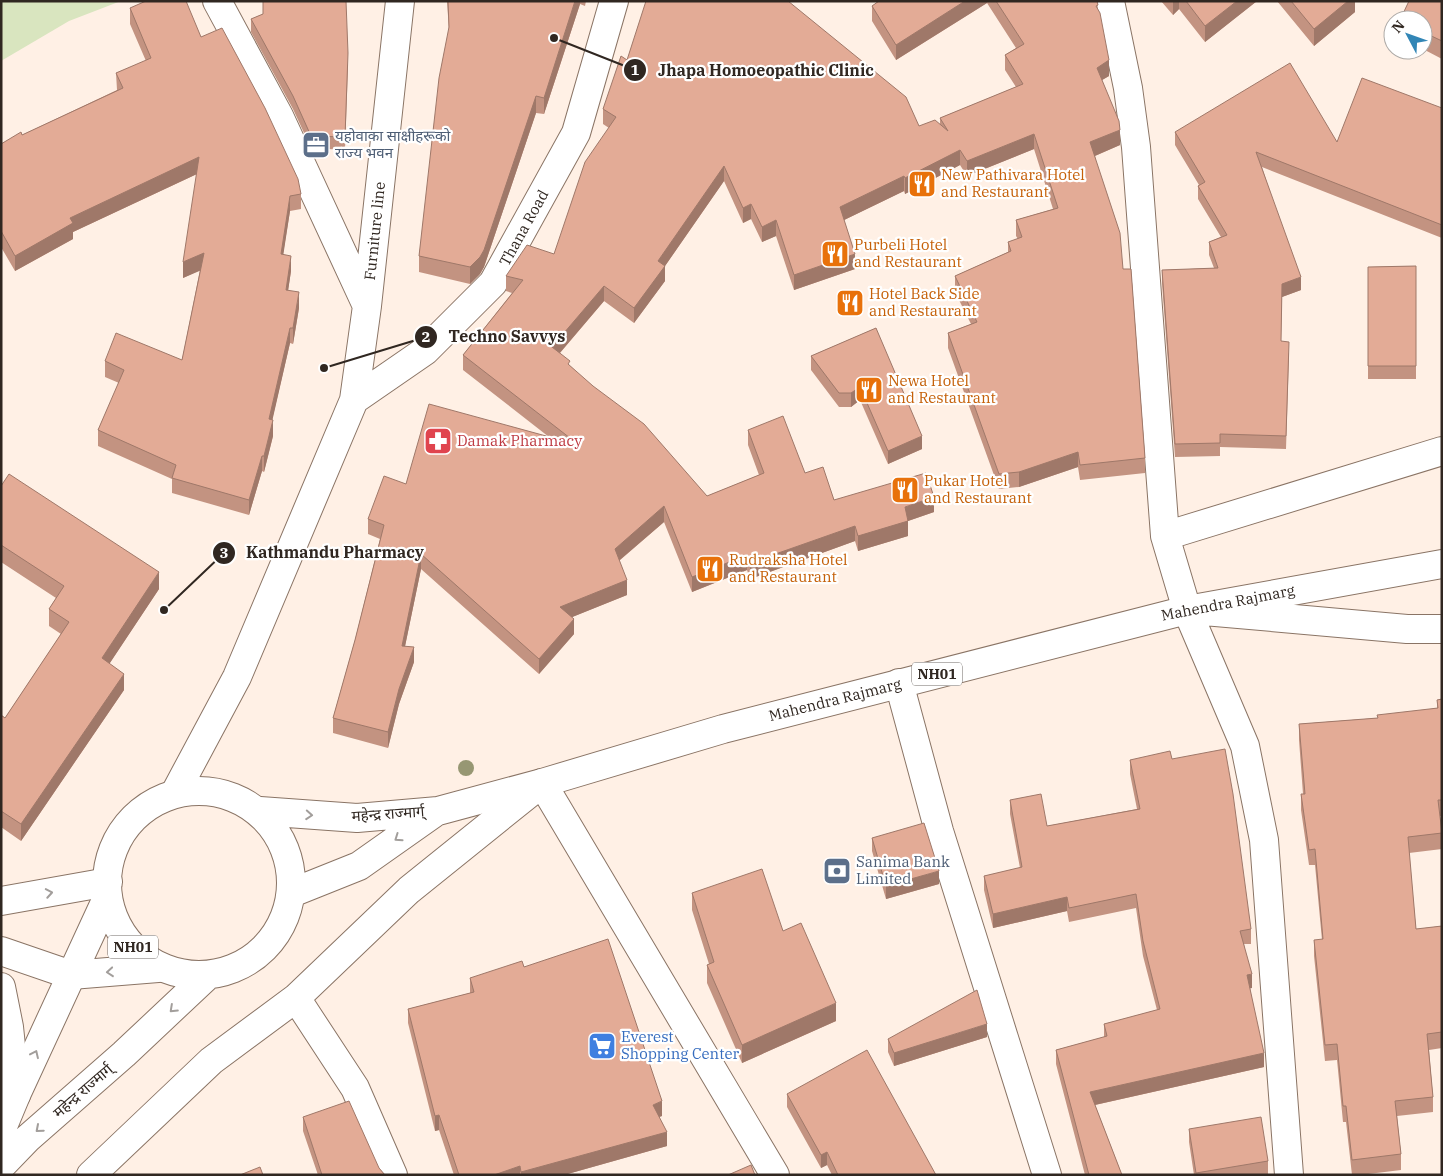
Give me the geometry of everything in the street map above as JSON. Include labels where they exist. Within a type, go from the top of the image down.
[{"type":"main road","points":[[217,1],[279,116],[368,306]]},
{"type":"main road","name":"Furniture line","points":[[175,793],[237,677],[354,400],[368,306],[400,1]]},
{"type":"main road","name":"Thana Road","points":[[354,400],[425,351],[493,283],[576,133],[614,1]]},
{"type":"main road","points":[[1110,1],[1128,88],[1136,147],[1165,536],[1187,610],[1245,746],[1264,840],[1290,1175]]},
{"type":"main road","points":[[1165,536],[1442,451]]},
{"type":"main road","name":"Mahendra Rajmarg","points":[[438,811],[542,783],[723,729],[1187,610],[1442,564]]},
{"type":"main road","points":[[1187,610],[1407,629],[1442,629]]},
{"type":"main road","points":[[899,683],[939,831],[1047,1175]]},
{"type":"main road","points":[[91,1175],[211,1061],[296,998],[410,890],[542,783],[775,1175]]},
{"type":"main road","name":"महेन्द्र राज्मार्ग्","points":[[1,1130],[108,890],[112,853],[136,815],[175,793],[220,792],[260,811],[357,818],[438,811]]},
{"type":"main road","name":"महेन्द्र राज्मार्ग्","points":[[1,1166],[208,975],[242,963],[264,947],[281,925],[294,892],[287,848],[260,811]]},
{"type":"main road","name":"महेन्द्र राज्मार्ग्","points":[[294,892],[359,866],[438,811]]},
{"type":"main road","points":[[1,901],[108,890]]},
{"type":"main road","name":"महेन्द्र राज्मार्ग्","points":[[108,890],[124,940],[158,968],[208,975]]},
{"type":"main road","points":[[1,951],[71,975],[158,968]]},
{"type":"main road","points":[[1,987],[16,1095]]},
{"type":"main road","points":[[296,998],[355,1088],[393,1175]]},
{"type":"green space","points":[[1,1],[121,1],[69,21],[1,61]]},
{"type":"building","points":[[146,1],[186,1],[201,37],[222,28],[265,108],[298,179],[301,194],[290,196],[281,254],[291,256],[286,290],[299,292],[293,328],[290,328],[269,419],[273,420],[264,456],[262,456],[249,500],[172,478],[176,465],[98,430],[124,370],[105,361],[116,333],[182,360],[204,253],[183,262],[199,157],[70,218],[73,223],[15,256],[1,231],[1,144],[21,132],[22,135],[123,88],[116,73],[151,58],[130,8]]},
{"type":"building","points":[[263,1],[346,1],[348,53],[345,137],[311,136],[293,96],[251,19],[263,14]]},
{"type":"building","points":[[448,1],[575,1],[544,98],[536,96],[484,250],[470,267],[419,256],[439,78],[449,27]]},
{"type":"building","points":[[646,1],[788,1],[906,97],[919,126],[935,120],[948,131],[940,118],[1023,84],[1005,55],[1024,44],[996,1],[1097,1],[1098,5],[1096,6],[1100,13],[1109,60],[1097,68],[1119,121],[1120,130],[1090,142],[1120,233],[1123,269],[1131,269],[1145,458],[1080,465],[1078,452],[1019,472],[999,474],[948,333],[977,322],[955,276],[1011,251],[1008,242],[1022,237],[1016,220],[1058,208],[1034,134],[967,161],[960,150],[905,178],[904,176],[840,207],[855,254],[794,275],[776,220],[762,227],[751,204],[743,208],[724,166],[658,261],[665,266],[634,308],[604,286],[552,347],[570,361],[568,364],[593,386],[644,424],[707,496],[764,473],[748,430],[783,416],[805,473],[823,467],[834,500],[926,473],[934,497],[905,507],[908,521],[858,536],[855,526],[750,563],[747,555],[692,577],[664,506],[615,549],[627,580],[560,607],[574,619],[539,659],[421,554],[402,646],[414,647],[399,689],[388,732],[333,718],[384,525],[368,519],[384,476],[406,484],[429,404],[579,445],[463,355],[523,280],[506,276],[527,245],[554,254],[585,162],[616,117],[603,109],[621,56],[627,60]]},
{"type":"building","points":[[879,1],[965,1],[896,45],[872,6]]},
{"type":"building","points":[[1186,1],[1237,1],[1205,26]]},
{"type":"building","points":[[1291,1],[1348,1],[1314,29]]},
{"type":"building","points":[[1409,1],[1442,1],[1442,41],[1433,37],[1433,10],[1405,10]]},
{"type":"building","points":[[1290,63],[1337,142],[1362,78],[1442,108],[1442,225],[1256,152],[1301,277],[1282,284],[1281,341],[1289,342],[1286,436],[1220,434],[1220,443],[1175,444],[1162,270],[1218,268],[1209,242],[1227,235],[1198,186],[1205,182],[1175,132]]},
{"type":"building","points":[[1416,266],[1416,366],[1368,366],[1368,267]]},
{"type":"building","points":[[876,328],[922,436],[888,451],[860,387],[851,393],[839,393],[811,356]]},
{"type":"building","points":[[9,474],[159,572],[102,658],[124,674],[21,824],[1,811],[1,715],[5,718],[69,622],[49,609],[64,586],[1,545],[1,486]]},
{"type":"building","points":[[1442,699],[1442,800],[1438,800],[1442,833],[1408,837],[1416,929],[1442,926],[1442,1032],[1427,1034],[1433,1097],[1395,1101],[1401,1154],[1352,1160],[1346,1106],[1343,1106],[1337,1044],[1325,1045],[1314,940],[1323,939],[1315,849],[1309,850],[1301,794],[1305,794],[1299,724],[1378,718],[1377,715],[1438,708],[1437,700]]},
{"type":"building","points":[[1225,749],[1251,929],[1240,931],[1252,974],[1247,975],[1264,1053],[1090,1092],[1122,1175],[1089,1175],[1056,1050],[1107,1036],[1104,1024],[1160,1009],[1143,941],[1136,894],[1069,908],[1067,897],[993,914],[984,876],[1022,867],[1010,800],[1041,794],[1047,826],[1140,809],[1130,760],[1170,751],[1172,759]]},
{"type":"building","points":[[924,823],[939,871],[886,886],[872,838]]},
{"type":"building","points":[[762,869],[783,931],[801,923],[836,1003],[742,1045],[707,965],[714,962],[692,893]]},
{"type":"building","points":[[608,939],[662,1101],[653,1105],[667,1132],[521,1172],[520,1166],[494,1175],[459,1175],[439,1115],[435,1116],[408,1009],[474,992],[470,978],[522,961],[524,967]]},
{"type":"building","points":[[977,990],[987,1024],[894,1053],[888,1039]]},
{"type":"building","points":[[867,1050],[936,1175],[838,1175],[827,1152],[821,1155],[787,1094]]},
{"type":"building","points":[[349,1101],[379,1168],[385,1175],[322,1175],[303,1117]]},
{"type":"building","points":[[1261,1117],[1268,1161],[1196,1173],[1189,1129]]},
{"type":"building","points":[[751,1165],[755,1175],[728,1175]]},
{"type":"building","points":[[260,1167],[263,1175],[240,1175]]},
{"type":"place","name":"Jhapa Homoeopathic Clinic","points":[[554,38]]},
{"type":"place","name":"यहोवाका साक्षीहरूको राज्य भवन","points":[[316,145]]},
{"type":"place","name":"New Pathivara Hotel and Restaurant","points":[[922,184]]},
{"type":"place","name":"Purbeli Hotel and Restaurant","points":[[835,254]]},
{"type":"place","name":"Hotel Back Side and Restaurant","points":[[850,303]]},
{"type":"place","name":"Techno Savvys","points":[[324,368]]},
{"type":"place","name":"Newa Hotel and Restaurant","points":[[869,390]]},
{"type":"place","name":"Damak Pharmacy","points":[[438,441]]},
{"type":"place","name":"Pukar Hotel and Restaurant","points":[[905,490]]},
{"type":"place","name":"Rudraksha Hotel and Restaurant","points":[[710,569]]},
{"type":"place","name":"Kathmandu Pharmacy","points":[[164,610]]},
{"type":"place","name":"Sanima Bank Limited","points":[[837,871]]},
{"type":"place","name":"Everest Shopping Center","points":[[602,1046]]}]
